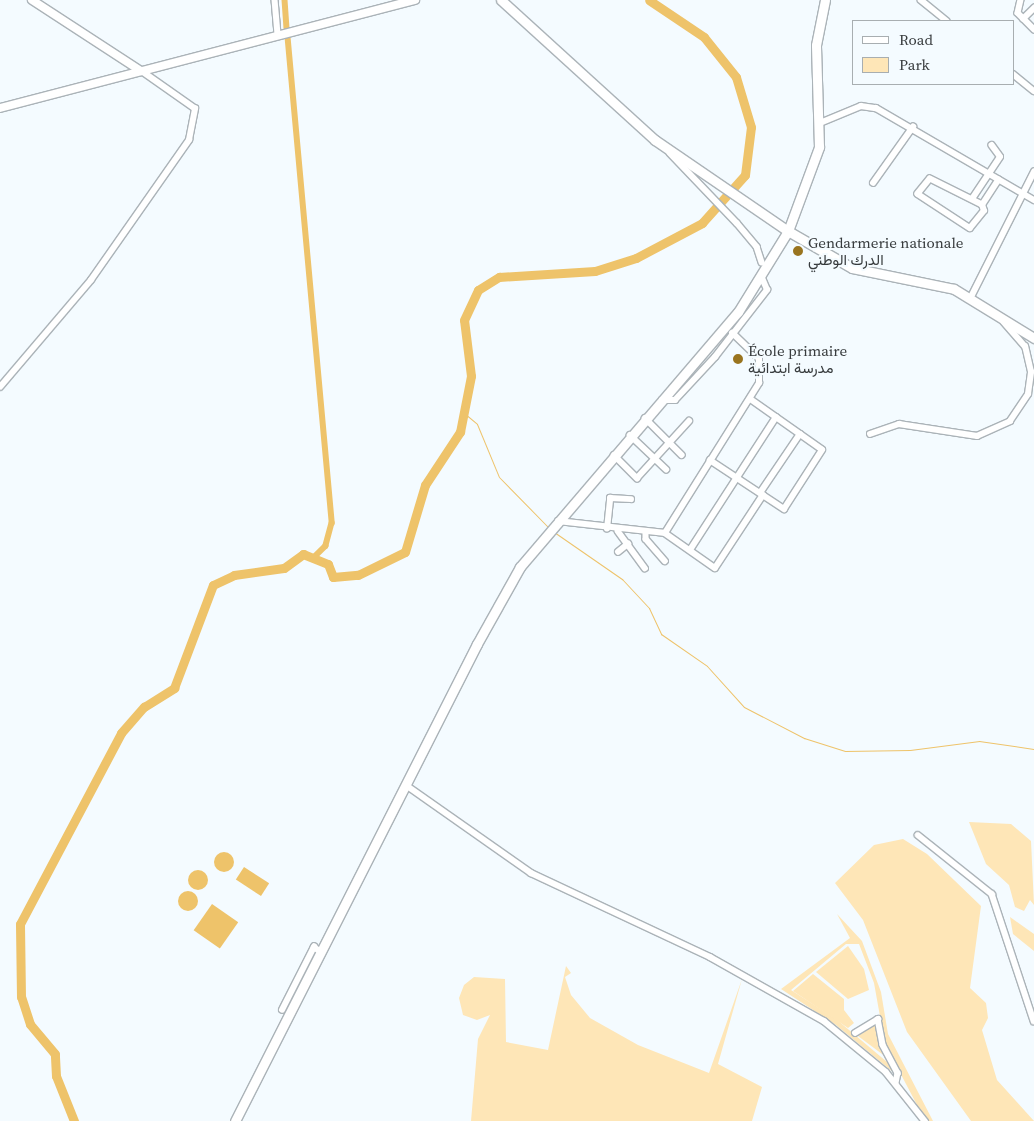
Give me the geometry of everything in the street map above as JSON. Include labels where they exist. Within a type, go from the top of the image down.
[{"type":"main road","points":[[32,0],[141,71]]},
{"type":"main road","points":[[0,108],[415,0]]},
{"type":"main road","points":[[501,0],[664,146],[788,231],[846,266],[941,285],[971,297],[1034,338]]},
{"type":"main road","points":[[235,1121],[320,951],[506,592],[553,526],[738,312],[762,278],[788,231],[819,146],[820,123],[816,45],[826,0]]},
{"type":"street","points":[[275,0],[278,35]]},
{"type":"street","points":[[921,0],[946,20]]},
{"type":"street","points":[[1021,0],[1017,10],[1023,19],[1034,29]]},
{"type":"street","points":[[1023,19],[1034,8]]},
{"type":"street","points":[[0,387],[91,280],[189,140],[195,109],[141,71]]},
{"type":"street","points":[[1014,75],[1034,91]]},
{"type":"street","points":[[820,123],[866,105],[914,126],[987,174],[1034,200]]},
{"type":"street","points":[[873,183],[914,126]]},
{"type":"street","points":[[664,146],[692,179],[737,223],[757,246],[762,262]]},
{"type":"street","points":[[972,199],[1000,157],[992,146]]},
{"type":"street","points":[[971,297],[1026,195],[1034,172]]},
{"type":"street","points":[[930,178],[982,205],[984,211],[970,228],[918,194],[923,181],[930,178]]},
{"type":"street","points":[[982,205],[998,180]]},
{"type":"street","points":[[662,400],[675,400],[732,333],[766,290],[762,278]]},
{"type":"street","points":[[870,434],[899,424],[978,436],[997,429],[1018,412],[1028,394],[1028,356],[1015,333],[985,306]]},
{"type":"street","points":[[665,533],[710,460],[751,400],[759,383],[759,359],[732,333]]},
{"type":"street","points":[[710,460],[784,509],[822,450],[751,400]]},
{"type":"street","points":[[690,550],[734,476],[776,417]]},
{"type":"street","points":[[645,418],[682,455]]},
{"type":"street","points":[[614,455],[637,478],[689,421]]},
{"type":"street","points":[[553,526],[665,533],[714,568],[800,434]]},
{"type":"street","points":[[630,435],[666,469]]},
{"type":"street","points":[[606,529],[610,498],[631,499]]},
{"type":"street","points":[[618,530],[645,568]]},
{"type":"street","points":[[646,532],[646,539],[665,561]]},
{"type":"street","points":[[618,552],[628,544]]},
{"type":"street","points":[[406,785],[531,873],[779,992],[824,1021],[896,1084],[925,1121]]},
{"type":"street","points":[[918,835],[992,894],[1034,1021]]},
{"type":"street","points":[[282,1010],[314,947],[320,951]]},
{"type":"street","points":[[855,1033],[878,1019],[883,1045],[898,1073],[896,1084]]},
{"type":"green space","points":[[969,822],[1011,824],[1031,841],[1034,905],[1030,900],[1024,911],[1015,907],[1009,885],[986,864]]},
{"type":"green space","points":[[903,839],[927,854],[981,906],[970,988],[986,1003],[988,1018],[982,1030],[997,1080],[1034,1121],[971,1121],[907,1032],[863,920],[835,883],[874,845]]},
{"type":"green space","points":[[837,914],[862,941],[881,992],[888,1034],[933,1121],[928,1121],[917,1105],[885,1044],[874,983],[859,944],[846,944],[791,990],[836,1019],[893,1067],[894,1073],[836,1025],[781,989],[850,938]]},
{"type":"green space","points":[[1010,917],[1034,934],[1034,951],[1013,934]]},
{"type":"green space","points":[[848,946],[864,969],[869,990],[848,999],[816,972]]},
{"type":"green space","points":[[566,966],[571,973],[565,977],[571,995],[590,1018],[638,1045],[709,1073],[742,979],[718,1064],[762,1087],[752,1121],[471,1121],[478,1039],[490,1015],[477,1020],[463,1015],[459,998],[464,985],[474,977],[505,979],[506,1042],[548,1050]]},
{"type":"green space","points":[[813,974],[844,999],[844,1010],[854,1023],[848,1028],[793,991]]},
{"type":"green space","points":[[875,1024],[881,1045],[886,1057],[858,1036]]},
{"type":"shaded area","points":[[220,852],[228,852],[234,858],[234,866],[228,872],[220,872],[214,866],[214,858]]},
{"type":"shaded area","points":[[244,867],[269,883],[261,896],[236,880]]},
{"type":"shaded area","points":[[194,870],[202,870],[208,876],[208,884],[202,890],[194,890],[188,884],[188,876]]},
{"type":"shaded area","points":[[184,891],[192,891],[198,897],[198,905],[192,911],[184,911],[178,905],[178,897]]},
{"type":"shaded area","points":[[212,904],[238,922],[220,949],[194,930]]},
{"type":"waterway","points":[[285,0],[287,28]]},
{"type":"waterway","points":[[74,1121],[56,1076],[55,1054],[30,1024],[21,997],[20,924],[121,733],[144,707],[174,688],[213,585],[234,575],[284,568],[303,554],[328,564],[333,577],[358,575],[405,552],[425,485],[460,432],[471,376],[464,320],[478,290],[499,277],[595,271],[636,258],[702,223],[745,175],[751,127],[736,77],[704,37],[649,0]]},
{"type":"waterway","points":[[288,37],[332,523],[326,546],[314,558]]},
{"type":"waterway","points":[[464,413],[477,424],[499,477],[549,528]]},
{"type":"waterway","points":[[554,532],[622,579],[649,608],[661,634],[707,666],[744,707],[804,738],[845,751],[910,750],[979,741],[1034,749]]},
{"type":"place","name":"Gendarmerie nationale الدرك الوطني","points":[[798,251]]},
{"type":"place","name":"École primaire مدرسة ابتدائية","points":[[738,359]]}]
